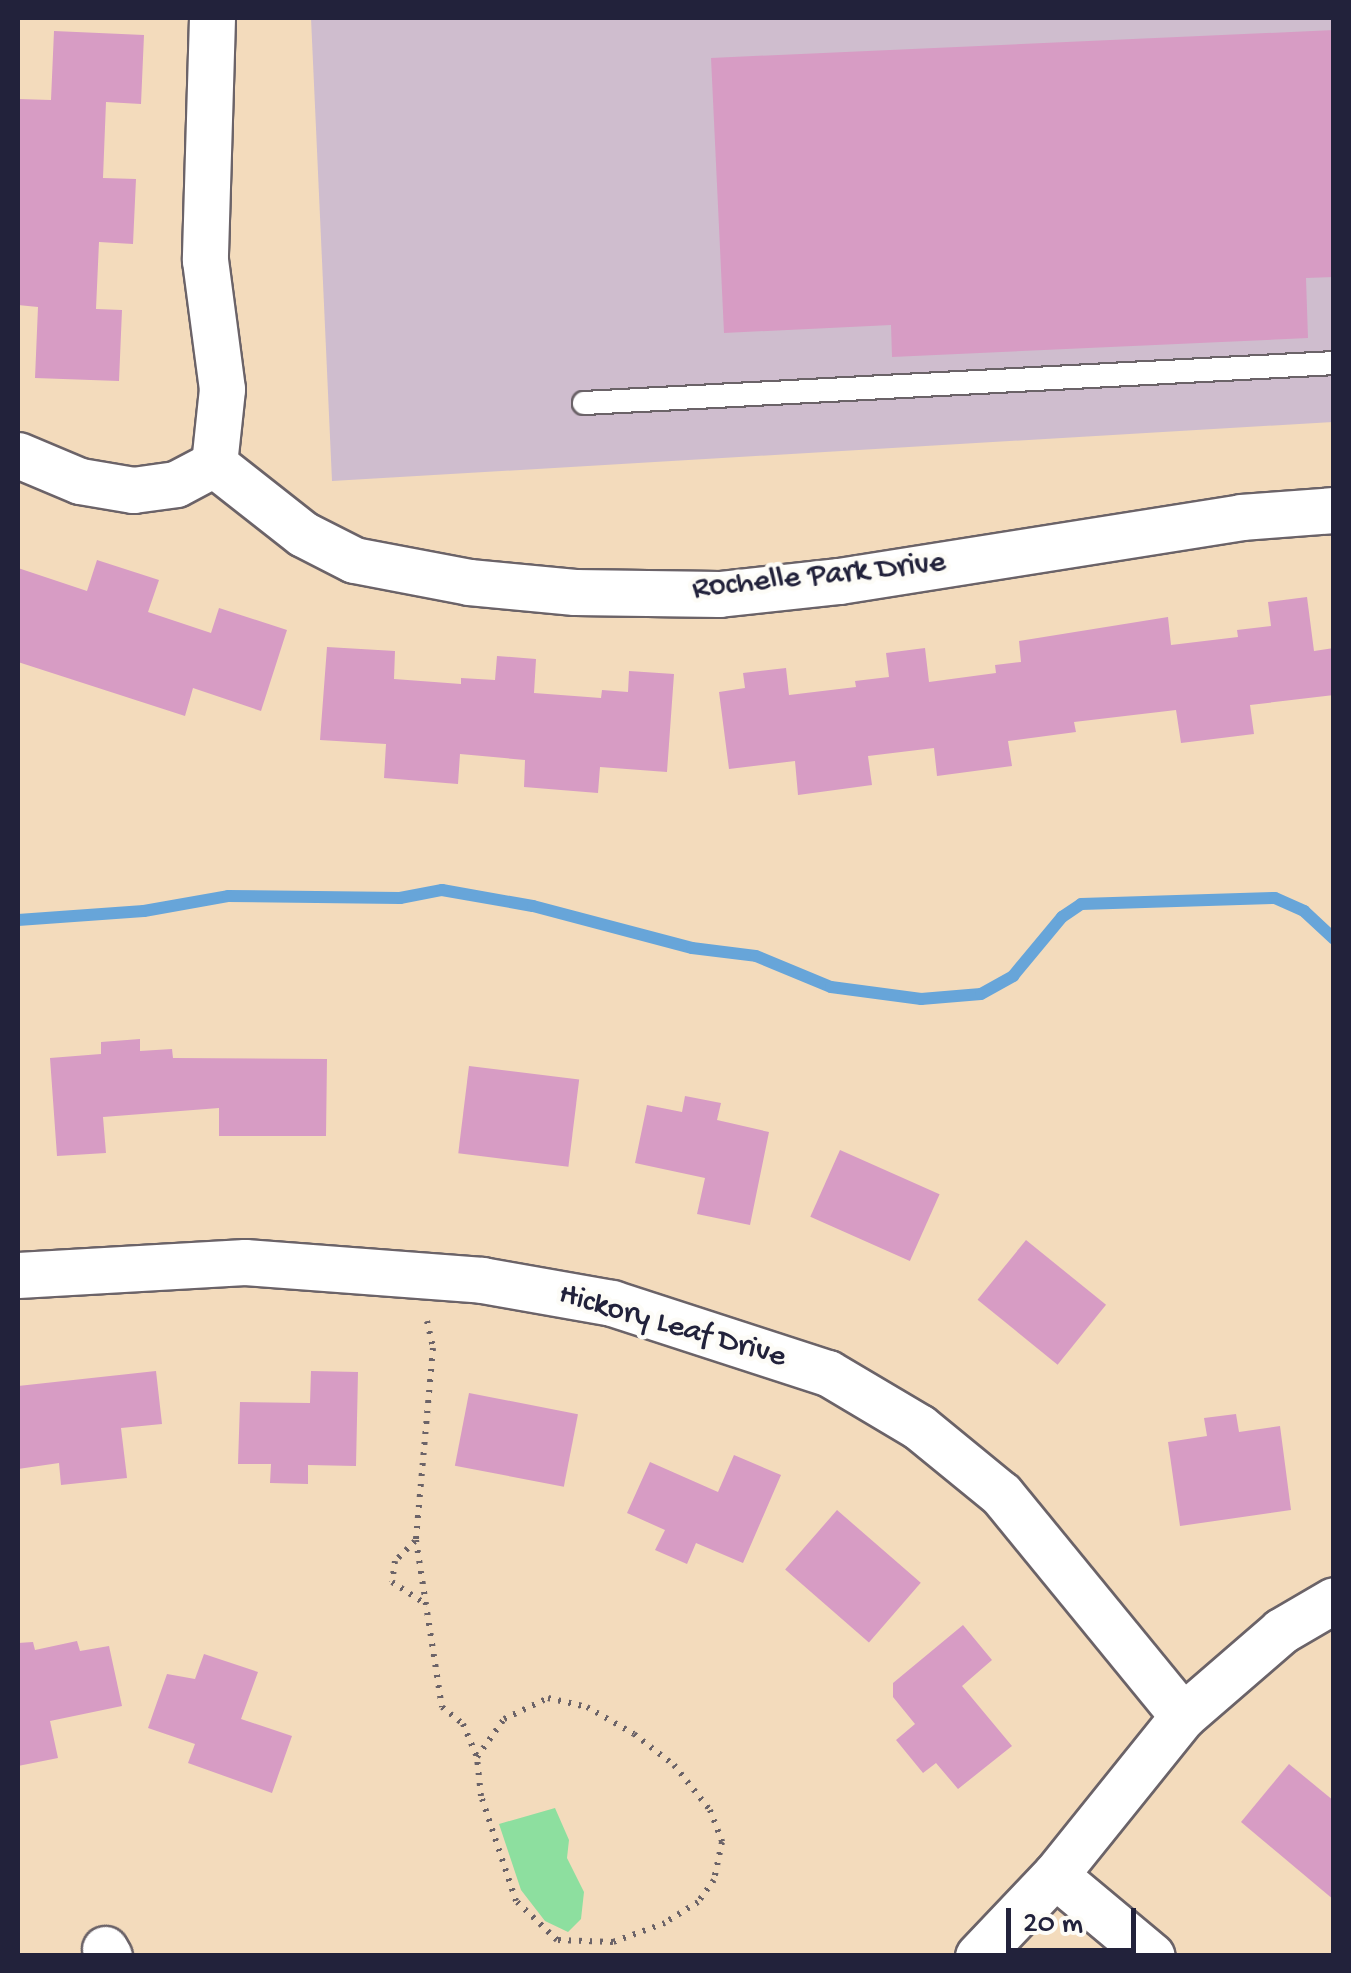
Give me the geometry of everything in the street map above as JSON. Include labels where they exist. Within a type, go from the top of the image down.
[{"type":"street","points":[[18,455],[80,482],[133,490],[176,484],[214,464],[222,389],[205,260],[212,18]]},
{"type":"street","name":"Rochelle Park Drive","points":[[214,464],[304,534],[354,560],[468,582],[575,592],[719,594],[840,581],[1242,517],[1334,510]]},
{"type":"street","name":"Hickory Leaf Drive","points":[[18,1276],[245,1262],[427,1274],[612,1303],[828,1373],[919,1427],[1001,1494],[1184,1716]]},
{"type":"street","points":[[978,1956],[1055,1875],[1184,1716],[1281,1630],[1334,1600]]},
{"type":"street","points":[[1055,1875],[1152,1956]]},
{"type":"lane","points":[[584,403],[1334,363]]},
{"type":"path","points":[[427,1274],[433,1348],[416,1540],[442,1706],[463,1724],[476,1757],[481,1796],[516,1900],[557,1940],[614,1942],[648,1930],[698,1902],[714,1880],[722,1842],[710,1810],[674,1765],[587,1706],[548,1698],[504,1719],[476,1757]]},
{"type":"path","points":[[416,1540],[395,1560],[392,1582],[427,1605]]},
{"type":"shaded area","points":[[311,18],[1333,18],[1333,422],[332,481]]},
{"type":"green space","points":[[555,1808],[569,1840],[567,1858],[584,1892],[581,1919],[568,1932],[545,1921],[521,1890],[499,1824]]},
{"type":"building","points":[[1334,30],[1334,277],[1306,278],[1308,338],[892,357],[891,325],[724,333],[711,58]]},
{"type":"building","points":[[54,31],[144,35],[141,104],[106,102],[103,178],[136,179],[133,244],[99,242],[96,309],[122,310],[119,381],[35,378],[38,307],[18,305],[18,99],[51,100]]},
{"type":"building","points":[[97,560],[159,580],[148,612],[211,633],[219,608],[287,630],[261,711],[193,688],[185,716],[18,662],[18,568],[87,591]]},
{"type":"building","points":[[1307,597],[1314,651],[1334,648],[1334,695],[1250,705],[1254,734],[1181,743],[1176,710],[1074,722],[1076,732],[1008,741],[1012,766],[937,776],[934,748],[868,756],[872,785],[798,795],[795,761],[729,769],[719,692],[745,688],[743,673],[786,668],[789,695],[856,687],[855,681],[889,677],[886,653],[925,648],[929,682],[996,673],[995,665],[1021,662],[1019,641],[1168,617],[1171,645],[1238,637],[1237,630],[1271,626],[1268,602]]},
{"type":"building","points":[[327,647],[395,651],[394,679],[461,684],[461,678],[495,680],[497,656],[536,659],[534,693],[601,698],[602,690],[628,692],[629,671],[674,674],[667,772],[600,767],[598,793],[524,787],[525,760],[460,754],[458,784],[384,778],[386,744],[320,740]]},
{"type":"building","points":[[140,1039],[140,1051],[172,1049],[173,1058],[327,1059],[326,1136],[219,1136],[219,1108],[103,1117],[106,1153],[57,1156],[50,1058],[101,1054],[101,1042]]},
{"type":"building","points":[[469,1066],[579,1080],[568,1167],[458,1153]]},
{"type":"building","points":[[685,1096],[721,1103],[717,1120],[769,1132],[750,1225],[697,1214],[705,1178],[635,1163],[647,1105],[682,1112]]},
{"type":"building","points":[[840,1150],[940,1194],[910,1261],[810,1217]]},
{"type":"building","points":[[1026,1240],[1106,1305],[1058,1365],[978,1300]]},
{"type":"building","points":[[156,1371],[162,1424],[121,1428],[127,1478],[61,1485],[59,1463],[18,1469],[18,1386]]},
{"type":"building","points":[[311,1371],[358,1372],[356,1466],[308,1465],[308,1484],[270,1483],[271,1464],[238,1464],[240,1402],[310,1403]]},
{"type":"building","points":[[469,1393],[578,1414],[564,1487],[455,1466]]},
{"type":"building","points":[[1236,1414],[1239,1432],[1280,1426],[1291,1510],[1180,1526],[1168,1442],[1207,1436],[1204,1418]]},
{"type":"building","points":[[734,1455],[781,1475],[743,1563],[696,1543],[687,1564],[655,1550],[665,1530],[627,1513],[650,1462],[718,1492]]},
{"type":"building","points":[[837,1510],[921,1583],[869,1642],[785,1570]]},
{"type":"building","points":[[963,1625],[992,1660],[962,1686],[1012,1746],[958,1789],[936,1763],[923,1773],[896,1740],[915,1724],[893,1697],[893,1683]]},
{"type":"building","points":[[77,1641],[80,1651],[109,1646],[122,1706],[50,1721],[58,1758],[18,1766],[18,1643],[33,1642],[35,1650]]},
{"type":"building","points":[[204,1654],[258,1672],[241,1719],[292,1736],[272,1793],[188,1763],[195,1744],[148,1728],[167,1674],[195,1679]]},
{"type":"building","points":[[1289,1764],[1334,1801],[1334,1900],[1241,1822]]},
{"type":"waterway","points":[[18,920],[144,911],[228,896],[400,898],[442,890],[533,906],[692,948],[756,956],[831,987],[921,999],[981,994],[1013,976],[1062,917],[1081,904],[1275,898],[1304,911],[1334,939]]}]
